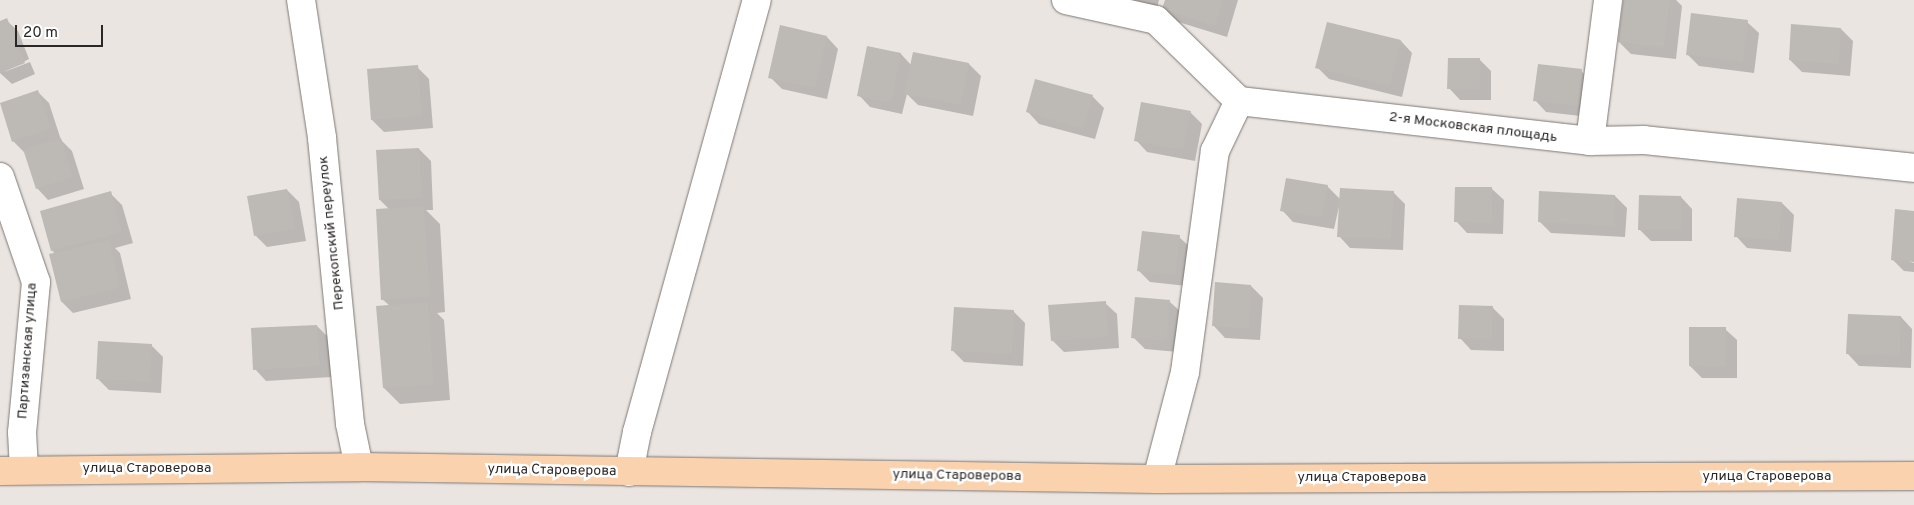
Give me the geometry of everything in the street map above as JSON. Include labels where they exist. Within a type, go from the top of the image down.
[{"type":"main road","name":"улица Староверова","points":[[12,470],[359,467],[1157,479],[1914,476]]},
{"type":"street","name":"Перекопский переулок","points":[[301,0],[322,138],[350,424],[359,467]]},
{"type":"street","points":[[629,472],[637,432],[756,0]]},
{"type":"street","points":[[1066,0],[1156,20],[1239,101],[1215,151],[1185,372],[1157,479]]},
{"type":"street","points":[[1590,141],[1608,0]]},
{"type":"street","name":"2-я Московская площадь","points":[[1239,101],[1590,141],[1644,140],[1914,168]]},
{"type":"street","name":"Партизанская улица","points":[[0,177],[36,282],[22,432],[12,470]]},
{"type":"building","points":[[1165,0],[1223,0],[1215,26],[1162,9]]},
{"type":"building","points":[[1623,0],[1670,0],[1664,48],[1618,42]]},
{"type":"building","points":[[1691,13],[1748,20],[1743,62],[1686,55]]},
{"type":"building","points":[[7,18],[25,63],[0,73],[0,21]]},
{"type":"building","points":[[1327,22],[1401,40],[1390,86],[1315,68]]},
{"type":"building","points":[[1791,24],[1841,28],[1839,64],[1789,60]]},
{"type":"building","points":[[780,25],[827,36],[815,88],[768,78]]},
{"type":"building","points":[[867,46],[901,53],[891,103],[857,96]]},
{"type":"building","points":[[913,52],[969,63],[961,105],[904,94]]},
{"type":"building","points":[[1448,58],[1480,58],[1480,89],[1447,89]]},
{"type":"building","points":[[1538,64],[1582,69],[1578,106],[1533,101]]},
{"type":"building","points":[[418,65],[422,116],[371,120],[367,69]]},
{"type":"building","points":[[1035,79],[1093,95],[1083,129],[1026,112]]},
{"type":"building","points":[[38,90],[51,128],[12,142],[0,103]]},
{"type":"building","points":[[1141,102],[1191,111],[1183,150],[1134,141]]},
{"type":"building","points":[[61,138],[73,177],[36,189],[23,149]]},
{"type":"building","points":[[419,148],[422,198],[379,200],[376,150]]},
{"type":"building","points":[[1286,178],[1328,185],[1322,218],[1280,211]]},
{"type":"building","points":[[1455,187],[1492,187],[1492,223],[1454,222]]},
{"type":"building","points":[[1340,188],[1394,191],[1391,239],[1337,237]]},
{"type":"building","points":[[287,189],[295,229],[254,236],[247,196]]},
{"type":"building","points":[[111,191],[122,232],[51,251],[40,211]]},
{"type":"building","points":[[1539,191],[1615,195],[1614,226],[1538,222]]},
{"type":"building","points":[[1639,195],[1681,196],[1681,230],[1638,230]]},
{"type":"building","points":[[1737,198],[1782,202],[1779,240],[1734,237]]},
{"type":"building","points":[[424,206],[430,297],[381,300],[376,209]]},
{"type":"building","points":[[1895,209],[1914,211],[1914,262],[1891,260]]},
{"type":"building","points":[[1142,231],[1180,235],[1175,275],[1137,271]]},
{"type":"building","points":[[109,240],[120,288],[61,302],[49,254]]},
{"type":"building","points":[[1215,282],[1251,285],[1249,329],[1212,326]]},
{"type":"building","points":[[1135,297],[1170,300],[1167,341],[1131,338]]},
{"type":"building","points":[[1106,301],[1108,337],[1051,341],[1048,305]]},
{"type":"building","points":[[428,302],[434,385],[383,388],[376,306]]},
{"type":"building","points":[[1459,305],[1493,306],[1492,339],[1458,339]]},
{"type":"building","points":[[954,307],[1014,310],[1012,354],[951,351]]},
{"type":"building","points":[[1848,314],[1901,316],[1900,356],[1846,354]]},
{"type":"building","points":[[317,325],[320,366],[253,370],[251,328]]},
{"type":"building","points":[[1689,327],[1726,327],[1725,367],[1689,366]]},
{"type":"building","points":[[98,341],[152,344],[150,382],[96,379]]}]
